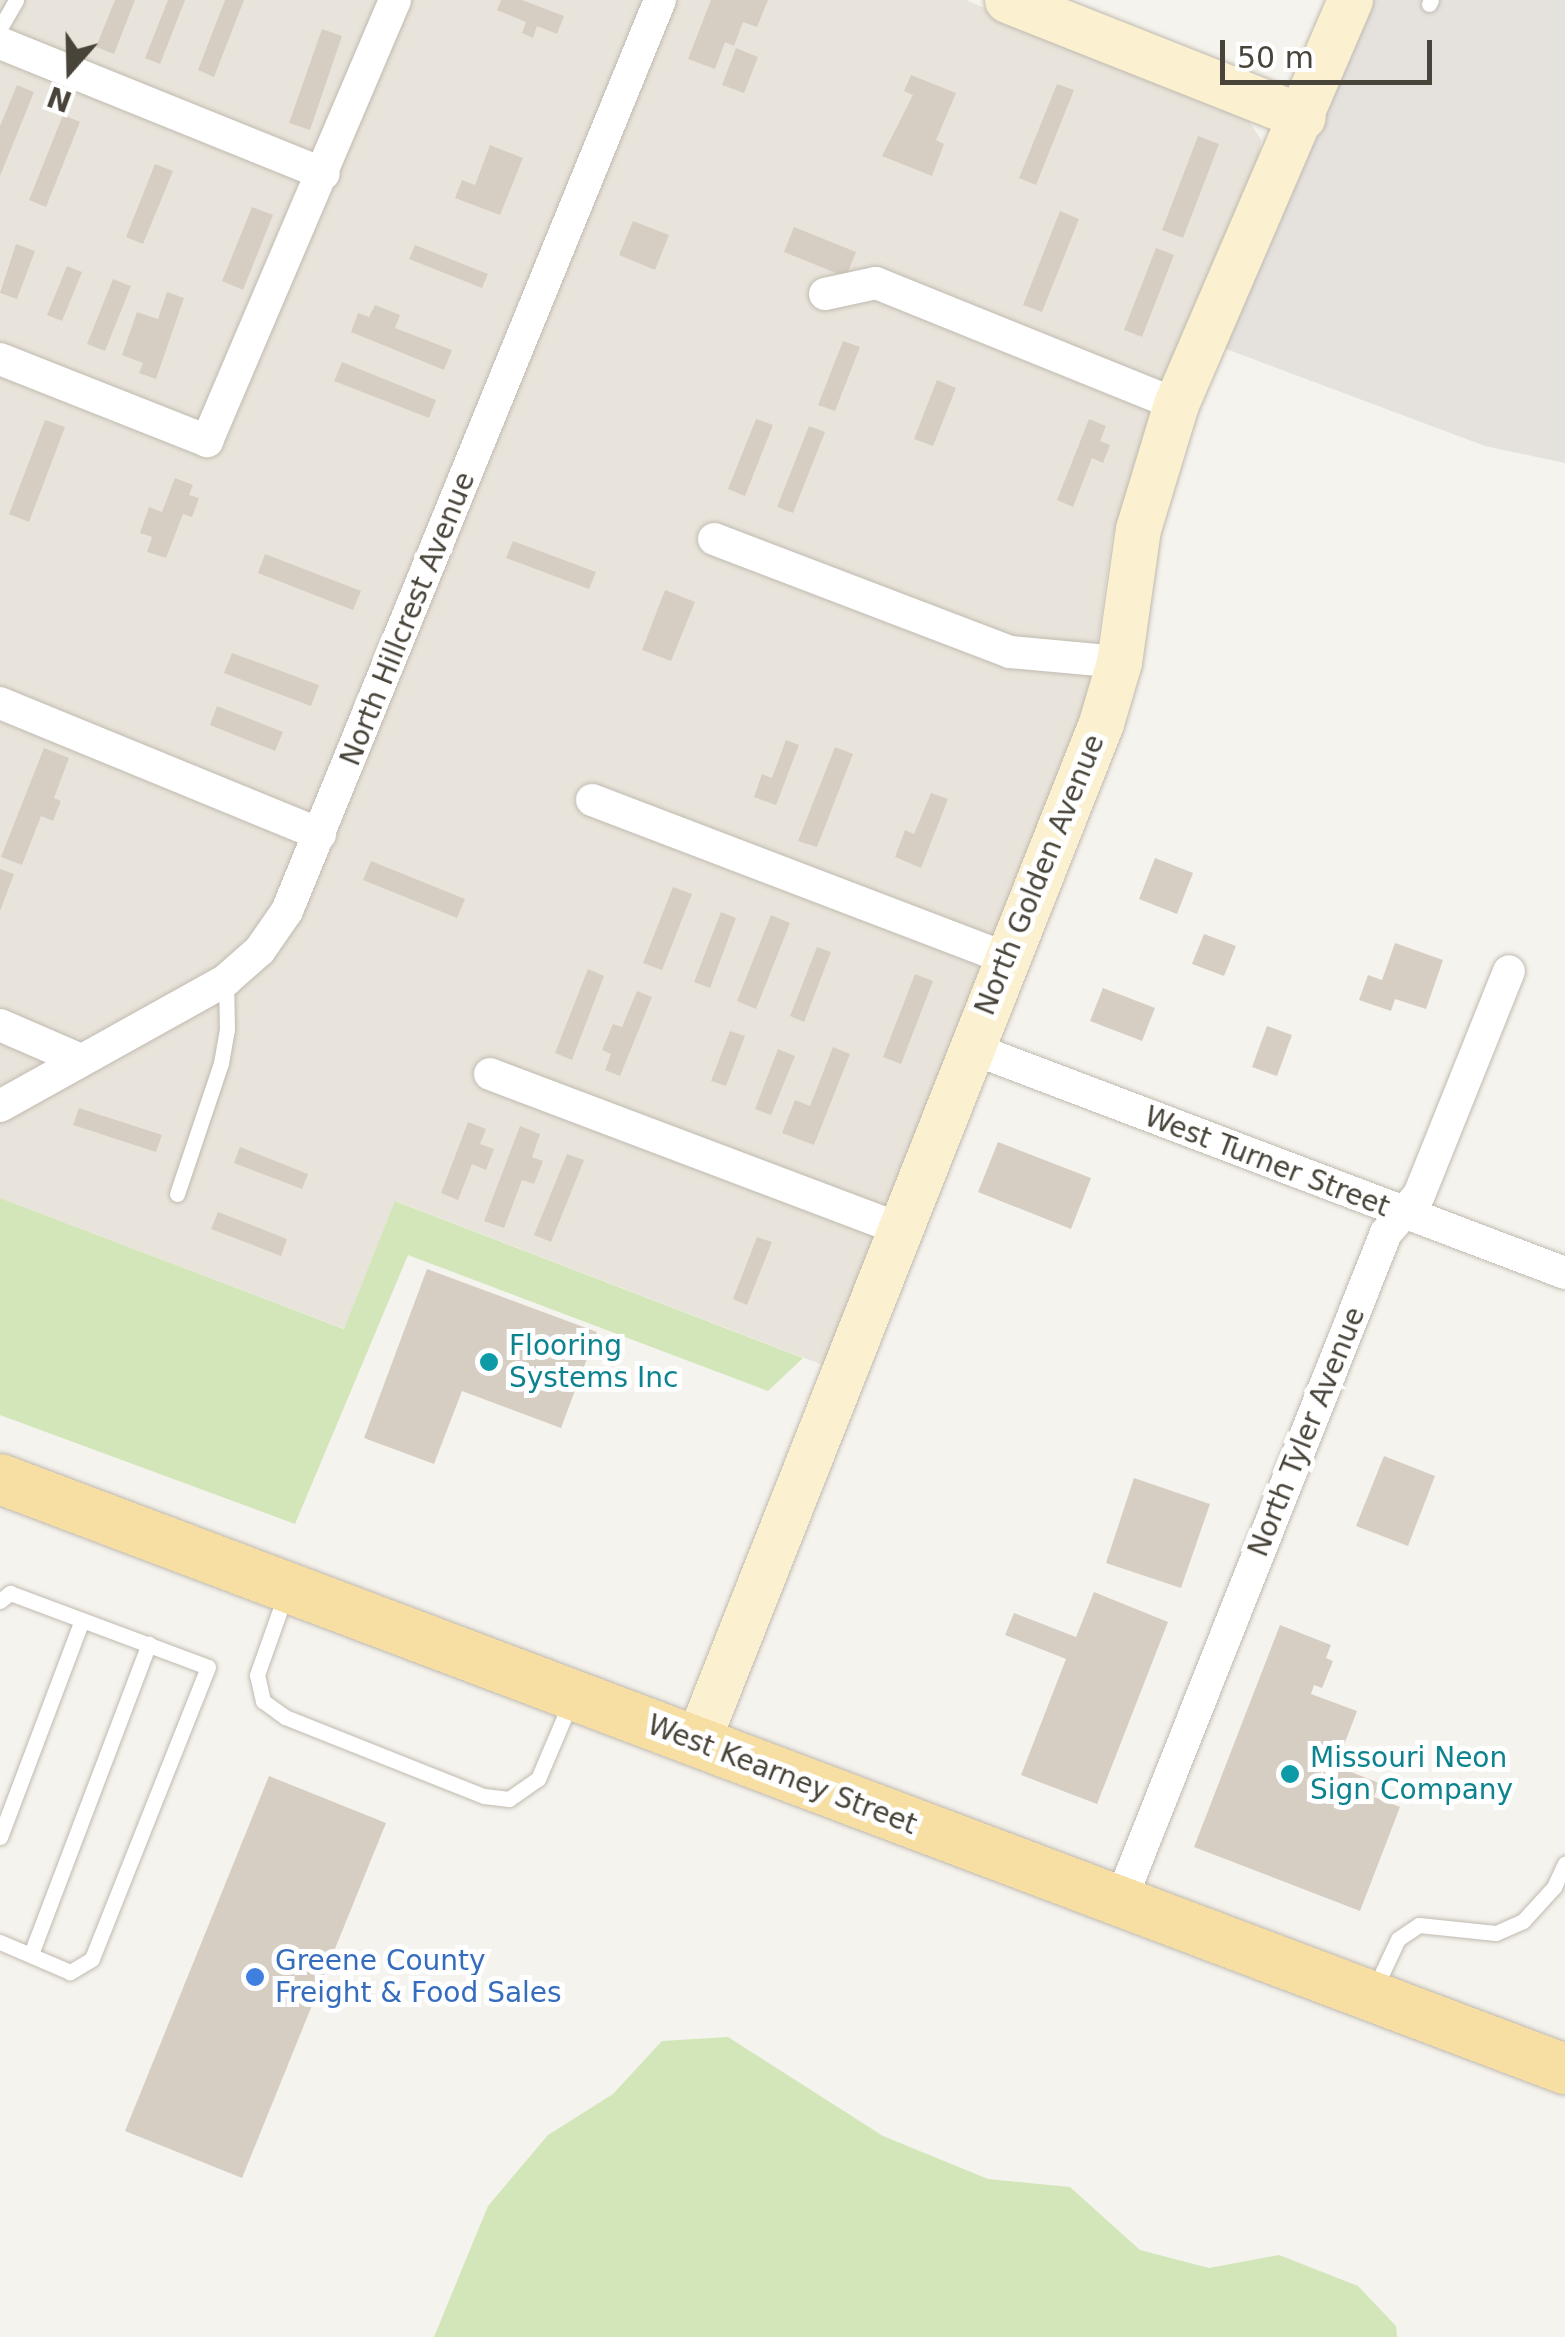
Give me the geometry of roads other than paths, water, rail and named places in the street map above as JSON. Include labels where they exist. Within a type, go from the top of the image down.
[{"type":"main road","name":"West Kearney Street","points":[[0,1478],[1565,2069]]},
{"type":"street","points":[[0,359],[207,441],[395,0]]},
{"type":"street","name":"North Hillcrest Avenue","points":[[0,1106],[226,980],[274,931],[320,834],[660,0]]},
{"type":"street","points":[[1007,0],[1302,116]]},
{"type":"street","name":"North Golden Avenue","points":[[697,1742],[1101,723],[1119,662],[1138,528],[1176,404],[1350,0]]},
{"type":"street","points":[[0,43],[324,174]]},
{"type":"street","points":[[824,294],[876,283],[1176,404]]},
{"type":"street","points":[[714,539],[1010,652],[1119,662]]},
{"type":"street","points":[[0,702],[320,834]]},
{"type":"street","points":[[592,800],[1005,958]]},
{"type":"street","name":"North Tyler Avenue","points":[[1120,1902],[1386,1232],[1419,1194],[1509,971]]},
{"type":"street","points":[[0,1024],[81,1060]]},
{"type":"street","name":"West Turner Street","points":[[970,1048],[1565,1274]]},
{"type":"street","points":[[490,1074],[900,1228]]},
{"type":"lane","points":[[0,28],[16,0]]},
{"type":"lane","points":[[177,1194],[221,1063],[227,1030],[226,980]]},
{"type":"lane","points":[[288,1588],[257,1675],[263,1701],[285,1716],[484,1796],[509,1799],[538,1779],[574,1696]]},
{"type":"lane","points":[[0,1601],[10,1594],[208,1668],[92,1958],[70,1972],[0,1942]]},
{"type":"lane","points":[[0,1837],[82,1620]]},
{"type":"lane","points":[[31,1954],[149,1644]]},
{"type":"lane","points":[[1372,1997],[1398,1939],[1419,1925],[1496,1932],[1523,1921],[1554,1887],[1565,1863]]},
{"type":"place","name":"Flooring Systems Inc","points":[[489,1362]]},
{"type":"place","name":"Missouri Neon Sign Company","points":[[1290,1774]]},
{"type":"place","name":"Greene County Freight & Food Sales","points":[[255,1977]]}]
